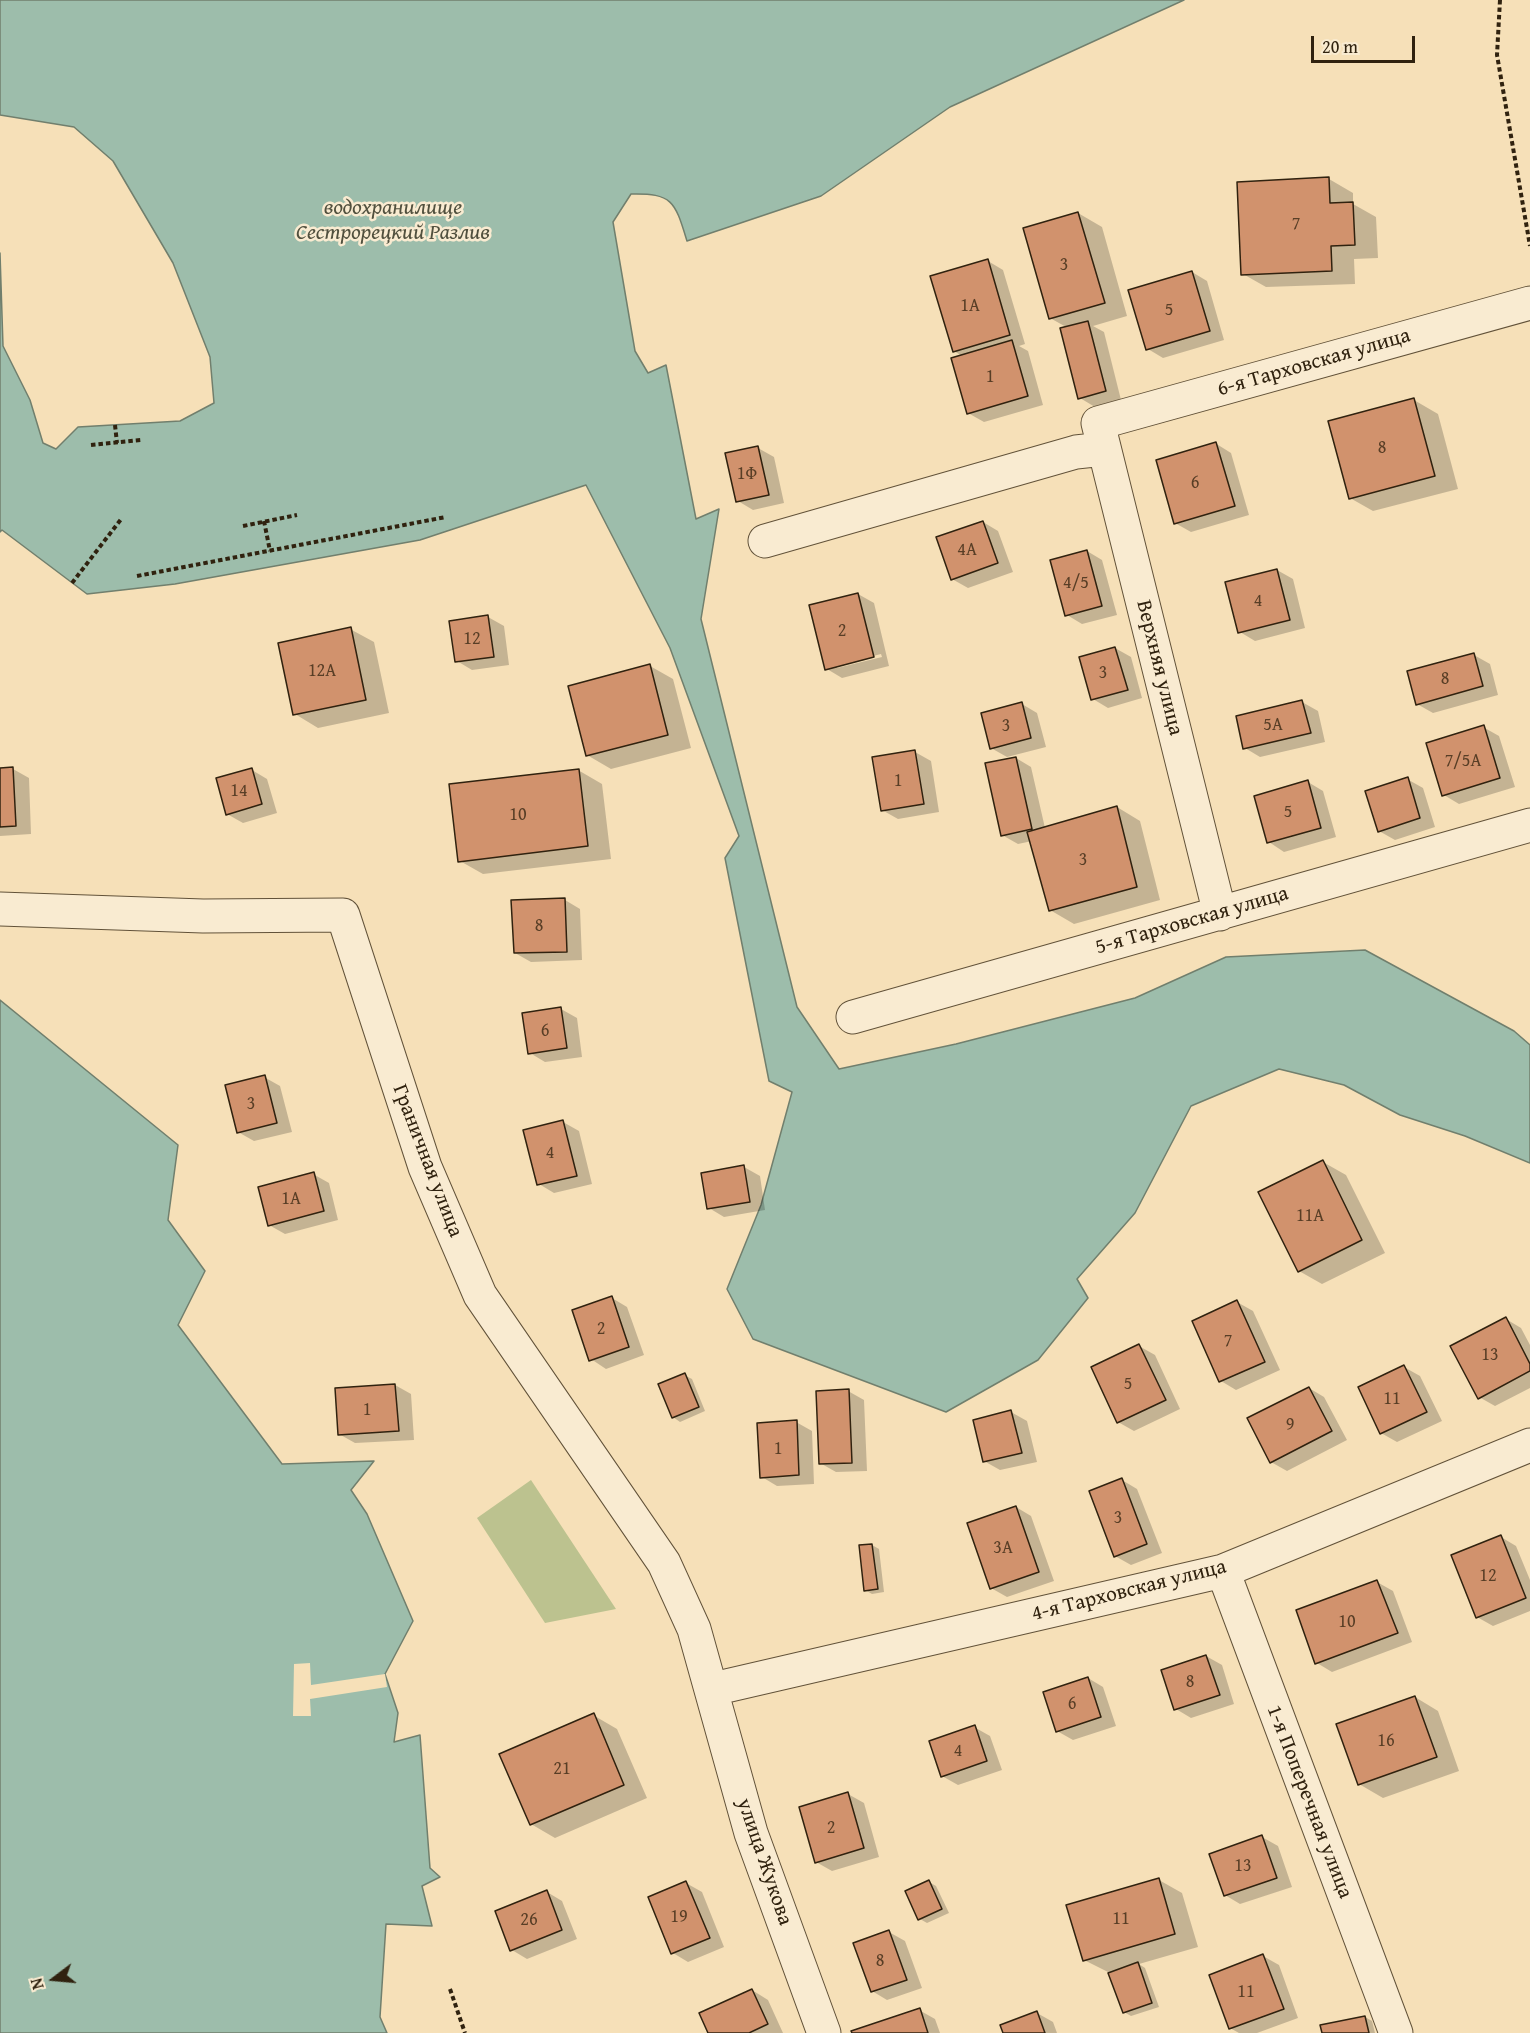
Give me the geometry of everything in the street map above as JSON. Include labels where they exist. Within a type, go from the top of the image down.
[{"type":"street","name":"6-я Тарховская улица","points":[[765,542],[1076,452],[1101,436],[1530,303]]},
{"type":"street","name":"Верхняя улица","points":[[1101,436],[1220,914]]},
{"type":"street","name":"5-я Тарховская улица","points":[[853,1017],[1530,825]]},
{"type":"street","name":"Граничная улица","points":[[0,909],[203,916],[343,915],[425,1167],[480,1295],[664,1563],[694,1629],[713,1689]]},
{"type":"street","name":"4-я Тарховская улица","points":[[713,1689],[1223,1571],[1530,1445]]},
{"type":"street","name":"1-я Поперечная улица","points":[[1223,1571],[1396,2033]]},
{"type":"street","name":"улица Жукова","points":[[713,1689],[751,1833],[824,2033]]},
{"type":"path","points":[[1500,0],[1497,55],[1530,246]]},
{"type":"path","points":[[115,425],[117,443]]},
{"type":"path","points":[[91,445],[141,440]]},
{"type":"path","points":[[243,526],[297,515]]},
{"type":"path","points":[[137,576],[446,517]]},
{"type":"path","points":[[72,582],[122,518]]},
{"type":"path","points":[[264,521],[270,551]]},
{"type":"path","points":[[450,1989],[465,2033]]},
{"type":"green space","points":[[531,1480],[616,1609],[545,1623],[477,1518]]},
{"type":"water","name":"водохранилище Сестрорецкий Разлив","points":[[0,0],[1184,0],[950,107],[821,196],[687,241],[675,209],[670,202],[656,195],[631,194],[613,222],[635,351],[648,373],[666,365],[696,519],[719,509],[701,619],[797,1007],[839,1069],[956,1044],[1135,998],[1226,957],[1365,950],[1514,1031],[1530,1045],[1530,1163],[1465,1136],[1400,1115],[1344,1085],[1279,1069],[1191,1106],[1135,1213],[1077,1279],[1088,1298],[1038,1360],[946,1412],[753,1339],[727,1289],[761,1205],[792,1092],[769,1081],[725,858],[739,836],[670,648],[586,485],[420,540],[175,584],[87,594],[2,530],[0,532],[0,253],[3,346],[30,400],[43,443],[56,449],[78,427],[180,421],[214,403],[210,357],[173,263],[113,161],[74,127],[0,115]]},
{"type":"water","points":[[0,1000],[178,1145],[168,1220],[205,1271],[178,1325],[282,1464],[374,1461],[351,1490],[367,1514],[413,1621],[385,1674],[398,1713],[394,1742],[420,1735],[430,1868],[440,1877],[422,1886],[432,1926],[386,1924],[380,2017],[387,2033],[0,2033]]},
{"type":"pier","points":[[310,1663],[311,1685],[385,1674],[387,1687],[310,1699],[311,1716],[293,1716],[294,1664]]},
{"type":"building","points":[[1329,177],[1330,203],[1353,202],[1355,245],[1331,246],[1332,271],[1241,275],[1237,182]]},
{"type":"building","points":[[1078,212],[1105,303],[1049,319],[1023,228]]},
{"type":"building","points":[[988,259],[1010,335],[953,352],[930,276]]},
{"type":"building","points":[[1192,271],[1210,331],[1146,350],[1128,290]]},
{"type":"building","points":[[1088,321],[1106,391],[1078,399],[1060,328]]},
{"type":"building","points":[[1012,340],[1028,396],[967,414],[951,358]]},
{"type":"building","points":[[1414,398],[1435,476],[1349,499],[1328,421]]},
{"type":"building","points":[[1216,442],[1235,506],[1174,524],[1156,460]]},
{"type":"building","points":[[758,446],[769,495],[736,502],[725,453]]},
{"type":"building","points":[[983,521],[998,563],[951,580],[936,537]]},
{"type":"building","points":[[1087,550],[1102,606],[1065,616],[1050,560]]},
{"type":"building","points":[[1277,569],[1290,620],[1238,633],[1225,582]]},
{"type":"building","points":[[858,593],[874,657],[825,670],[809,605]]},
{"type":"building","points":[[488,615],[494,657],[455,662],[449,621]]},
{"type":"building","points":[[351,627],[366,700],[293,715],[278,643]]},
{"type":"building","points":[[1115,647],[1128,690],[1091,700],[1079,657]]},
{"type":"building","points":[[1474,653],[1483,686],[1416,705],[1407,671]]},
{"type":"building","points":[[650,664],[668,735],[586,756],[568,686]]},
{"type":"building","points":[[1302,700],[1311,733],[1243,749],[1236,716]]},
{"type":"building","points":[[1022,702],[1031,738],[990,749],[981,713]]},
{"type":"building","points":[[1484,725],[1500,778],[1442,796],[1426,743]]},
{"type":"building","points":[[915,750],[924,804],[881,811],[872,757]]},
{"type":"building","points":[[1016,757],[1032,829],[1001,836],[985,763]]},
{"type":"building","points":[[13,767],[16,826],[0,827],[0,768]]},
{"type":"building","points":[[252,768],[262,804],[226,815],[216,778]]},
{"type":"building","points":[[579,769],[588,846],[458,862],[449,784]]},
{"type":"building","points":[[1408,777],[1420,818],[1378,832],[1365,791]]},
{"type":"building","points":[[1308,780],[1321,828],[1267,843],[1254,796]]},
{"type":"building","points":[[1117,806],[1137,887],[1049,911],[1027,832]]},
{"type":"building","points":[[565,898],[567,952],[514,953],[511,900]]},
{"type":"building","points":[[561,1007],[567,1048],[528,1054],[522,1013]]},
{"type":"building","points":[[265,1075],[277,1123],[237,1133],[225,1085]]},
{"type":"building","points":[[563,1120],[577,1176],[537,1185],[523,1130]]},
{"type":"building","points":[[1323,1160],[1362,1240],[1298,1272],[1258,1192]]},
{"type":"building","points":[[744,1165],[750,1202],[707,1209],[701,1173]]},
{"type":"building","points":[[314,1172],[324,1211],[268,1226],[258,1187]]},
{"type":"building","points":[[612,1296],[629,1347],[589,1361],[572,1310]]},
{"type":"building","points":[[1237,1300],[1265,1362],[1219,1382],[1192,1321]]},
{"type":"building","points":[[1506,1317],[1530,1364],[1530,1371],[1478,1399],[1450,1346]]},
{"type":"building","points":[[1139,1344],[1166,1400],[1117,1423],[1091,1367]]},
{"type":"building","points":[[1404,1365],[1427,1412],[1380,1434],[1358,1387]]},
{"type":"building","points":[[685,1373],[699,1407],[672,1418],[658,1384]]},
{"type":"building","points":[[395,1384],[399,1431],[338,1435],[335,1388]]},
{"type":"building","points":[[1309,1387],[1332,1431],[1270,1463],[1247,1418]]},
{"type":"building","points":[[849,1389],[852,1463],[819,1464],[816,1391]]},
{"type":"building","points":[[1011,1410],[1022,1453],[983,1462],[973,1420]]},
{"type":"building","points":[[797,1420],[799,1475],[760,1478],[757,1423]]},
{"type":"building","points":[[1122,1478],[1147,1544],[1114,1557],[1089,1491]]},
{"type":"building","points":[[1016,1506],[1039,1572],[990,1589],[967,1523]]},
{"type":"building","points":[[1501,1535],[1526,1598],[1476,1618],[1451,1555]]},
{"type":"building","points":[[872,1544],[878,1589],[864,1591],[859,1545]]},
{"type":"building","points":[[1377,1580],[1398,1633],[1315,1664],[1296,1610]]},
{"type":"building","points":[[1206,1655],[1220,1695],[1174,1710],[1161,1670]]},
{"type":"building","points":[[1088,1677],[1101,1717],[1056,1732],[1043,1692]]},
{"type":"building","points":[[1415,1696],[1437,1757],[1358,1785],[1336,1724]]},
{"type":"building","points":[[594,1713],[624,1785],[530,1825],[499,1754]]},
{"type":"building","points":[[975,1725],[987,1761],[941,1777],[929,1741]]},
{"type":"building","points":[[848,1792],[864,1848],[815,1863],[799,1807]]},
{"type":"building","points":[[1262,1835],[1277,1878],[1224,1896],[1209,1854]]},
{"type":"building","points":[[1159,1878],[1175,1934],[1083,1961],[1066,1905]]},
{"type":"building","points":[[929,1880],[942,1909],[918,1920],[905,1891]]},
{"type":"building","points":[[686,1881],[710,1938],[671,1954],[648,1897]]},
{"type":"building","points":[[547,1890],[562,1930],[510,1951],[495,1911]]},
{"type":"building","points":[[889,1930],[907,1980],[871,1992],[853,1943]]},
{"type":"building","points":[[1263,1954],[1284,2009],[1229,2029],[1209,1975]]},
{"type":"building","points":[[1138,1962],[1152,2003],[1123,2013],[1108,1973]]},
{"type":"building","points":[[752,1989],[768,2024],[749,2033],[708,2033],[699,2013]]},
{"type":"building","points":[[920,2008],[928,2033],[852,2033],[851,2031]]},
{"type":"building","points":[[1037,2011],[1045,2033],[1003,2033],[1000,2025]]},
{"type":"building","points":[[1365,2016],[1369,2033],[1322,2033],[1320,2025]]}]
